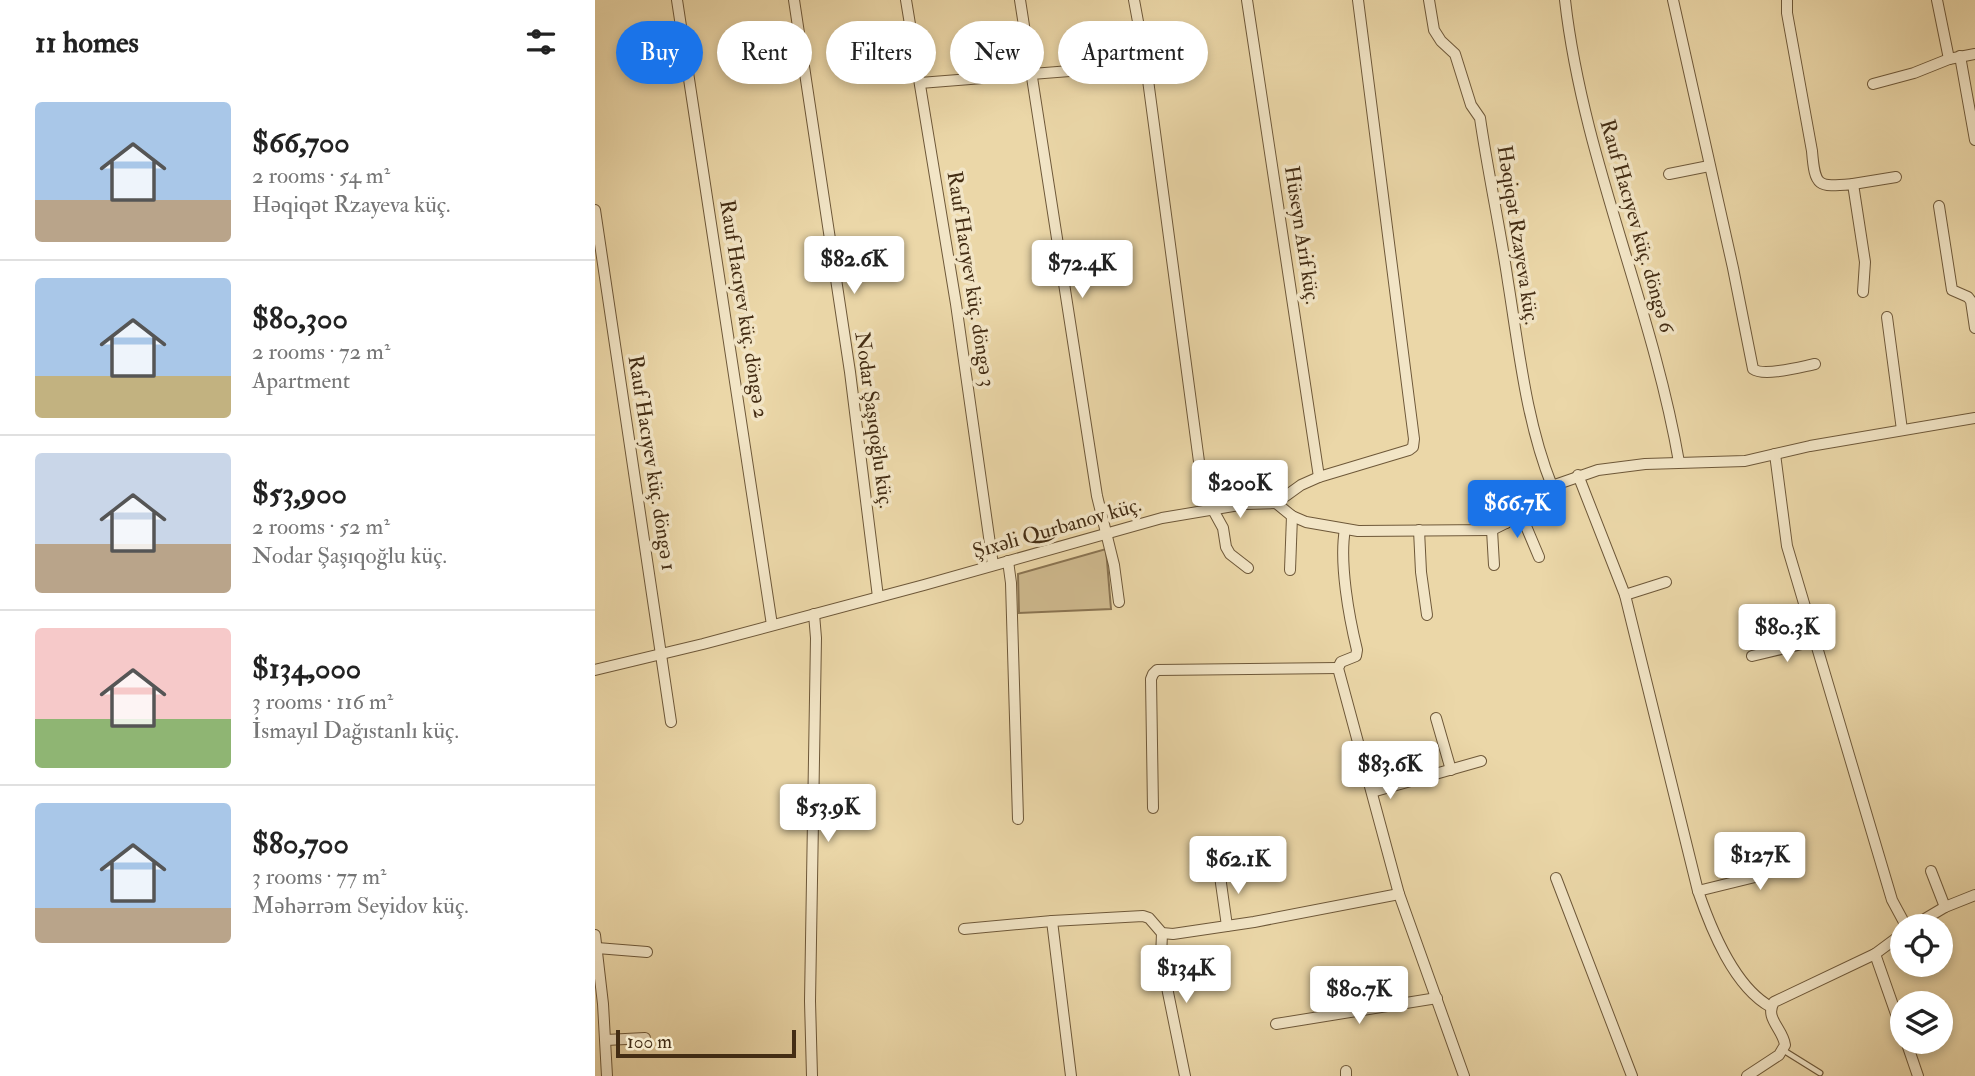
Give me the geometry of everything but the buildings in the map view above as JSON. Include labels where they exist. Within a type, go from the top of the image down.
[{"type":"street","name":"Rauf Hacıyev küç. döngə 2","points":[[677,0],[772,625]]},
{"type":"street","name":"Nodar Şaşıqoğlu küç.","points":[[793,0],[849,372],[878,597]]},
{"type":"street","name":"Rauf Hacıyev küç. döngə 3","points":[[906,0],[910,21]]},
{"type":"street","points":[[1020,0],[1023,21]]},
{"type":"street","points":[[1134,0],[1138,21]]},
{"type":"street","name":"Hüseyn Arif küç.","points":[[1247,0],[1319,477]]},
{"type":"street","points":[[1358,0],[1413,447],[1301,485],[1276,503],[1292,516],[1306,522],[1371,532],[1492,530],[1506,523],[1552,486],[1598,470],[1679,462],[1726,463],[1975,418]]},
{"type":"street","name":"Həqiqət Rzayeva küç.","points":[[1429,0],[1434,30],[1455,54],[1471,105],[1480,118],[1509,285],[1517,351],[1552,486]]},
{"type":"street","name":"Rauf Hacıyev küç. döngə 6","points":[[1566,0],[1569,32],[1590,133],[1663,386],[1679,462]]},
{"type":"street","points":[[1673,0],[1753,369],[1758,373],[1815,364]]},
{"type":"street","points":[[1787,0],[1814,174],[1818,183],[1824,186],[1853,184],[1896,177]]},
{"type":"street","points":[[1937,0],[1975,140]]},
{"type":"street","points":[[1873,84],[1914,74],[1954,57],[1975,54]]},
{"type":"street","name":"Rauf Hacıyev küç. döngə 3","points":[[920,84],[956,304],[993,565]]},
{"type":"street","points":[[1034,84],[1097,496],[1107,533],[1119,602]]},
{"type":"street","points":[[1149,84],[1202,484],[1223,528],[1226,547],[1230,554],[1248,568]]},
{"type":"street","points":[[1669,174],[1709,166]]},
{"type":"street","points":[[1853,184],[1865,262],[1863,292]]},
{"type":"street","points":[[1939,206],[1952,290],[1971,301],[1975,328]]},
{"type":"street","name":"Rauf Hacıyev küç. döngə 1","points":[[595,210],[671,722]]},
{"type":"street","points":[[1887,317],[1902,430]]},
{"type":"street","points":[[1775,454],[1787,545],[1898,914]]},
{"type":"street","points":[[1578,475],[1625,594],[1698,891],[1718,940],[1733,966],[1755,997],[1771,1007]]},
{"type":"street","points":[[1497,497],[1506,523]]},
{"type":"street","name":"Şıxəli Qurbanov küç.","points":[[595,670],[878,597],[1107,533],[1212,508],[1276,503]]},
{"type":"street","points":[[1520,512],[1539,557]]},
{"type":"street","points":[[1290,570],[1292,516]]},
{"type":"street","points":[[1345,528],[1343,550],[1350,619],[1357,650],[1356,656],[1341,662],[1338,668],[1399,894],[1464,1076]]},
{"type":"street","points":[[1419,530],[1427,615]]},
{"type":"street","points":[[1492,530],[1495,565]]},
{"type":"street","points":[[1008,561],[1011,583],[1017,820]]},
{"type":"street","points":[[1625,594],[1666,582]]},
{"type":"street","points":[[812,1076],[810,1001],[816,638],[814,614]]},
{"type":"street","points":[[1752,656],[1814,641]]},
{"type":"street","points":[[1153,808],[1151,680],[1157,670],[1338,668]]},
{"type":"street","points":[[1436,718],[1451,770]]},
{"type":"street","points":[[1372,792],[1481,761]]},
{"type":"street","points":[[1698,891],[1760,874],[1754,843]]},
{"type":"street","points":[[1219,869],[1227,926]]},
{"type":"street","points":[[1931,871],[1945,907]]},
{"type":"street","points":[[1556,878],[1632,1076]]},
{"type":"street","points":[[1162,933],[1173,934],[1227,926],[1399,894]]},
{"type":"street","points":[[1933,914],[1975,895]]},
{"type":"street","points":[[964,929],[1143,916],[1154,923],[1162,933],[1161,958],[1185,1076]]},
{"type":"street","points":[[1052,921],[1071,1076]]},
{"type":"street","points":[[595,935],[607,1076]]},
{"type":"street","points":[[1748,1076],[1783,1050],[1784,1040],[1771,1017],[1771,1007],[1780,998],[1875,954],[1890,943]]},
{"type":"street","points":[[597,948],[647,952]]},
{"type":"street","points":[[1875,954],[1890,997]]},
{"type":"street","points":[[1276,1024],[1437,998]]},
{"type":"street","points":[[606,1040],[645,1038]]},
{"type":"street","points":[[1910,1054],[1918,1076]]},
{"type":"street","points":[[595,1058],[607,1058]]},
{"type":"lane","points":[[1783,1050],[1820,1073]]},
{"type":"shaded area","points":[[1106,549],[1111,609],[1019,613],[1018,574]]}]
